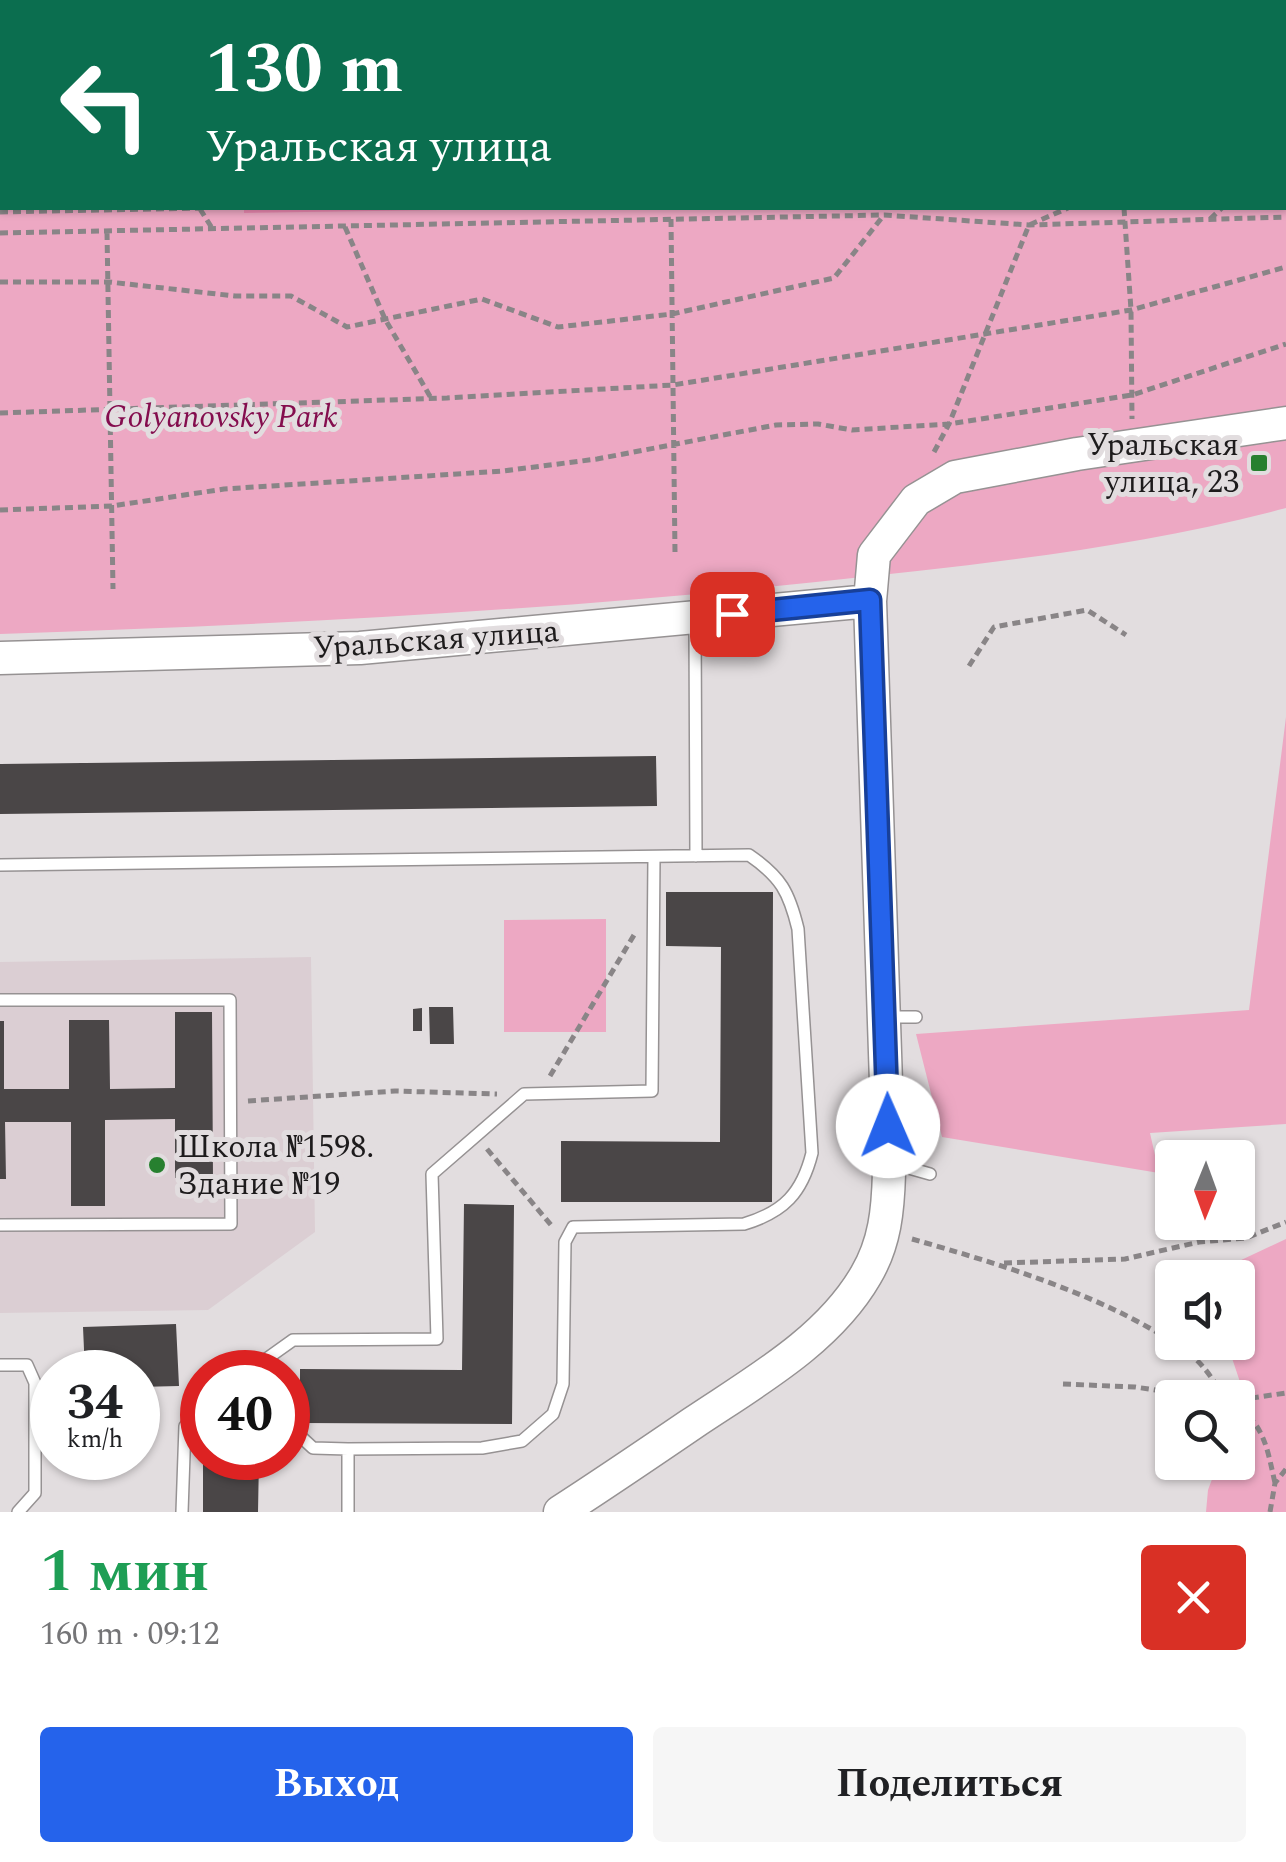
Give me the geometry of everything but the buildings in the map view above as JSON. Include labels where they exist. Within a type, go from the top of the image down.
[{"type":"main road","points":[[560,1512],[753,1383],[820,1330],[864,1278],[884,1231],[901,1017],[870,600],[874,556],[916,500],[955,477],[1078,454],[1286,424]]},
{"type":"main road","name":"Уральская улица","points":[[0,658],[360,648],[870,600]]},
{"type":"lane","points":[[695,617],[696,856]]},
{"type":"lane","points":[[0,865],[749,855],[772,871],[790,897],[798,929],[812,1153],[805,1180],[790,1200],[765,1218],[744,1224],[573,1227],[565,1242],[563,1384],[553,1414],[522,1441],[482,1448],[348,1449],[310,1445]]},
{"type":"lane","points":[[278,1350],[292,1340],[437,1339],[432,1174],[524,1094],[652,1091],[654,857]]},
{"type":"lane","points":[[0,1000],[230,1000],[231,1224],[0,1225]]},
{"type":"lane","points":[[889,1162],[930,1174]]},
{"type":"lane","points":[[0,1365],[27,1365],[35,1383],[34,1493],[18,1512]]},
{"type":"lane","points":[[348,1449],[348,1512]]},
{"type":"lane","points":[[182,1512],[183,1480]]},
{"type":"path","points":[[0,212],[100,210]]},
{"type":"path","points":[[202,210],[213,229]]},
{"type":"path","points":[[934,452],[949,424],[1029,224],[1063,210]]},
{"type":"path","points":[[1124,210],[1131,310],[1132,425]]},
{"type":"path","points":[[1210,219],[1220,210]]},
{"type":"path","points":[[0,282],[109,282],[235,296],[291,296],[347,328],[482,299],[558,328],[672,314],[834,278],[884,215]]},
{"type":"path","points":[[0,233],[884,215],[1029,224],[1286,217]]},
{"type":"path","points":[[671,219],[675,554]]},
{"type":"path","points":[[345,226],[385,319],[430,398]]},
{"type":"path","points":[[107,231],[113,589]]},
{"type":"path","points":[[0,413],[673,385],[1131,310],[1286,268]]},
{"type":"path","points":[[0,510],[112,506],[224,489],[503,471],[674,446],[776,425],[818,424],[852,430],[949,424],[1132,395],[1286,344]]},
{"type":"path","points":[[969,666],[994,627],[1087,610],[1126,636]]},
{"type":"path","points":[[539,1094],[654,903]]},
{"type":"path","points":[[230,1102],[395,1092],[524,1094]]},
{"type":"path","points":[[476,1136],[565,1242]]},
{"type":"path","points":[[998,1264],[1126,1258],[1198,1242],[1246,1238],[1286,1222]]},
{"type":"path","points":[[884,1231],[986,1260],[1076,1294],[1192,1356],[1211,1380]]},
{"type":"path","points":[[1063,1384],[1155,1390]]},
{"type":"path","points":[[1255,1398],[1286,1393]]},
{"type":"path","points":[[1255,1423],[1264,1435],[1274,1483],[1270,1512]]},
{"type":"path","points":[[1274,1483],[1286,1469]]},
{"type":"shaded area","points":[[244,210],[447,210],[244,213]]},
{"type":"shaded area","name":"Школа №1598. Здание №19","points":[[311,957],[315,1232],[208,1310],[0,1313],[0,962]]},
{"type":"green space","name":"Golyanovsky Park","points":[[0,210],[1286,210],[1286,508],[1169,534],[934,569],[612,601],[0,634]]},
{"type":"green space","points":[[1286,717],[1286,1124],[1150,1133],[1155,1172],[942,1137],[916,1034],[1249,1010]]},
{"type":"green space","points":[[606,919],[606,1032],[504,1032],[504,920]]},
{"type":"green space","points":[[1286,1239],[1286,1512],[1206,1512],[1212,1480],[1255,1480],[1255,1380],[1239,1380],[1233,1360],[1255,1360],[1255,1260],[1241,1260]]},
{"type":"place","name":"Уральская улица, 23","points":[[1259,463]]},
{"type":"place","name":"Школа №1598. Здание №19","points":[[157,1165]]},
{"type":"route","points":[[732,614],[870,600],[888,1126]]}]
